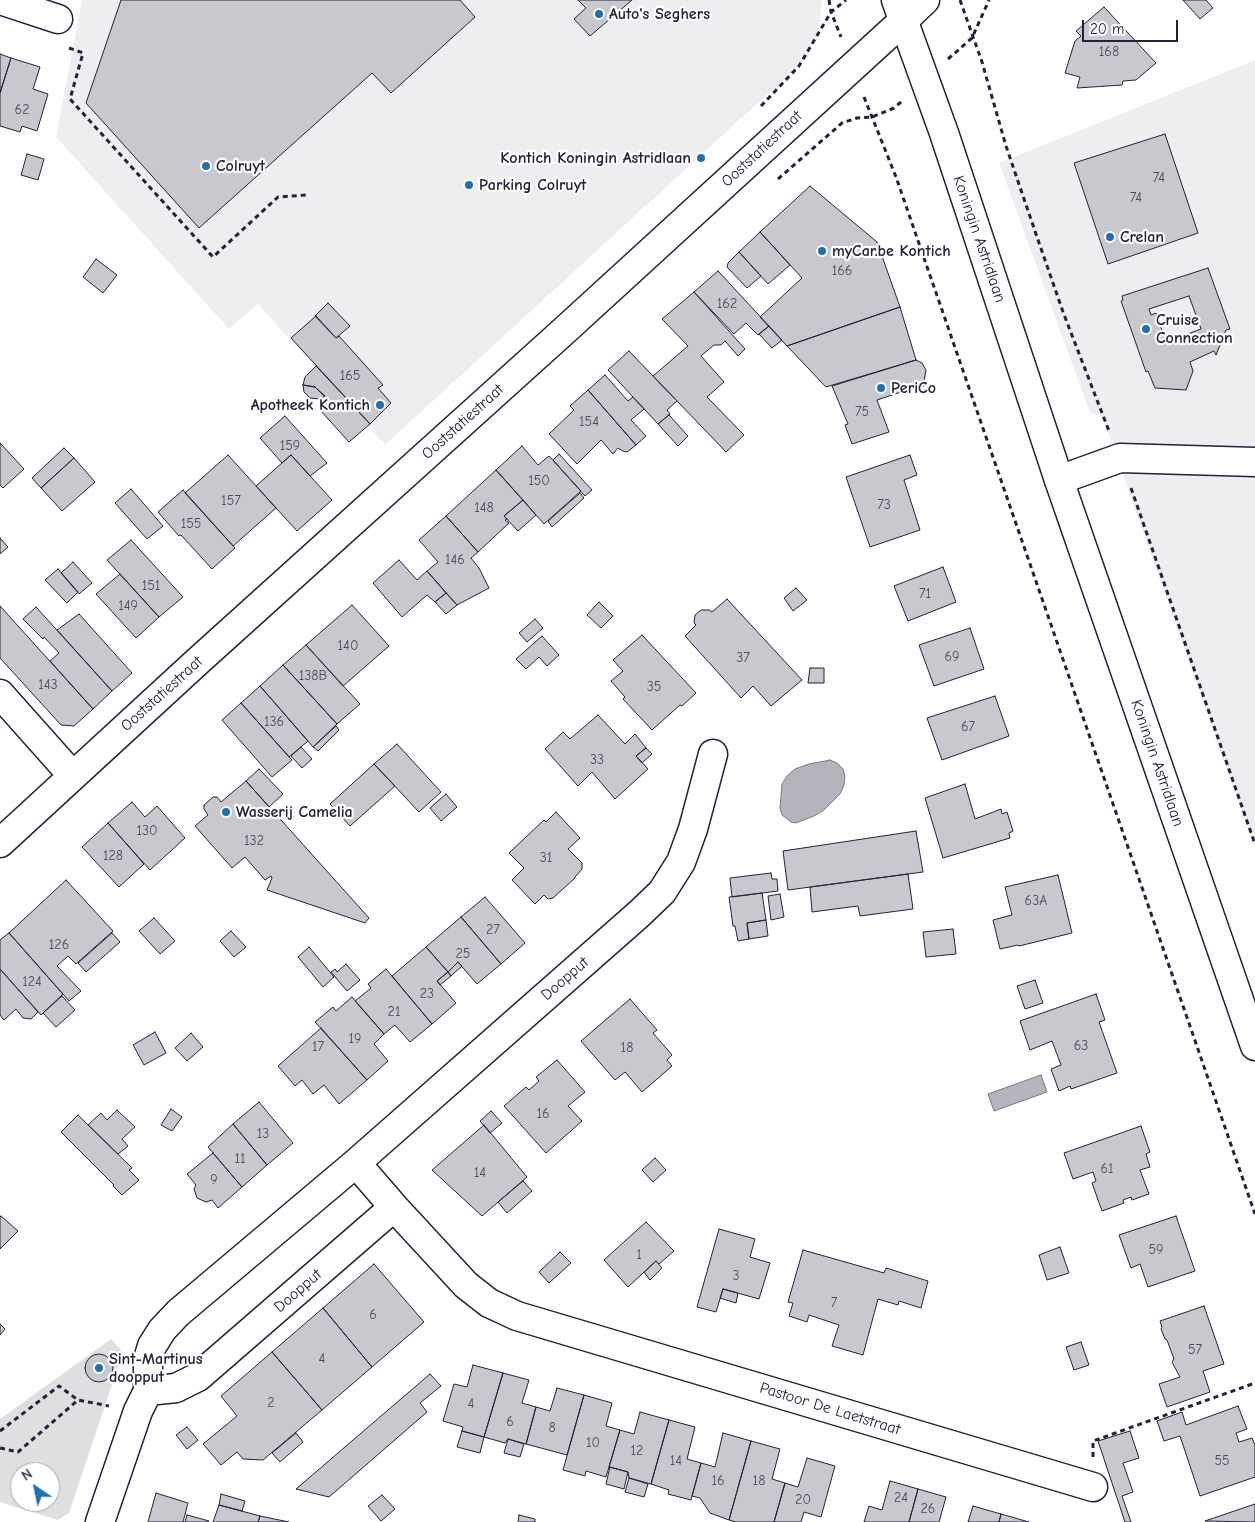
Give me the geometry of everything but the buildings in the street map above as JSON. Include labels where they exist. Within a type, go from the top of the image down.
[{"type":"street","points":[[0,0],[58,19]]},
{"type":"street","name":"Ooststatiestraat","points":[[0,843],[854,67],[900,10],[925,0]]},
{"type":"street","name":"Koningin Astridlaan","points":[[900,10],[944,133],[1059,480],[1255,1046]]},
{"type":"street","points":[[1059,480],[1120,458],[1255,462]]},
{"type":"street","points":[[0,694],[73,776]]},
{"type":"street","name":"Doopput","points":[[100,1522],[143,1401],[148,1359],[152,1346],[162,1330],[178,1313],[356,1163],[662,892],[680,862],[690,837],[713,754]]},
{"type":"street","points":[[356,1163],[394,1207]]},
{"type":"street","name":"Doopput","points":[[143,1401],[198,1377],[394,1207]]},
{"type":"street","name":"Pastoor De Laetstraat","points":[[394,1207],[466,1285],[489,1303],[517,1316],[1093,1487]]},
{"type":"path","points":[[829,0],[831,12],[899,186],[1255,1214]]},
{"type":"path","points":[[960,0],[982,62],[1006,146],[1063,312],[1120,458],[1255,844]]},
{"type":"path","points":[[68,48],[83,52],[70,99],[213,257],[278,197],[306,195]]},
{"type":"path","points":[[1093,1487],[1093,1441],[1255,1383]]},
{"type":"path","points":[[0,1431],[59,1386],[78,1400],[143,1401]]},
{"type":"path","points":[[0,1448],[18,1452],[78,1400]]},
{"type":"shaded area","points":[[82,0],[822,0],[819,29],[807,58],[385,445],[258,304],[229,329],[56,137]]},
{"type":"shaded area","points":[[1255,60],[1255,849],[1102,416],[1090,413],[999,163]]},
{"type":"shaded area","points":[[830,760],[837,763],[843,769],[845,776],[844,785],[840,794],[824,810],[814,816],[796,823],[791,822],[782,815],[780,808],[782,784],[787,776],[795,769]]},
{"type":"shaded area","points":[[1041,1075],[1047,1092],[994,1111],[988,1094]]},
{"type":"shaded area","points":[[111,1339],[123,1352],[69,1513],[58,1520],[32,1512],[60,1512],[60,1462],[10,1462],[10,1505],[0,1502],[0,1419]]},
{"type":"place","name":"Auto's Seghers","points":[[599,14]]},
{"type":"place","name":"Kontich Koningin Astridlaan","points":[[701,158]]},
{"type":"place","name":"Colruyt","points":[[206,166]]},
{"type":"place","name":"Parking Colruyt","points":[[469,185]]},
{"type":"place","name":"Crelan","points":[[1110,237]]},
{"type":"place","name":"myCar.be Kontich","points":[[822,251]]},
{"type":"place","name":"Cruise Connection","points":[[1146,329]]},
{"type":"place","name":"PeriCo","points":[[881,388]]},
{"type":"place","name":"Apotheek Kontich","points":[[380,405]]},
{"type":"place","name":"Wasserij Camelia","points":[[226,812]]},
{"type":"place","name":"Sint-Martinus doopput","points":[[99,1368]]}]
